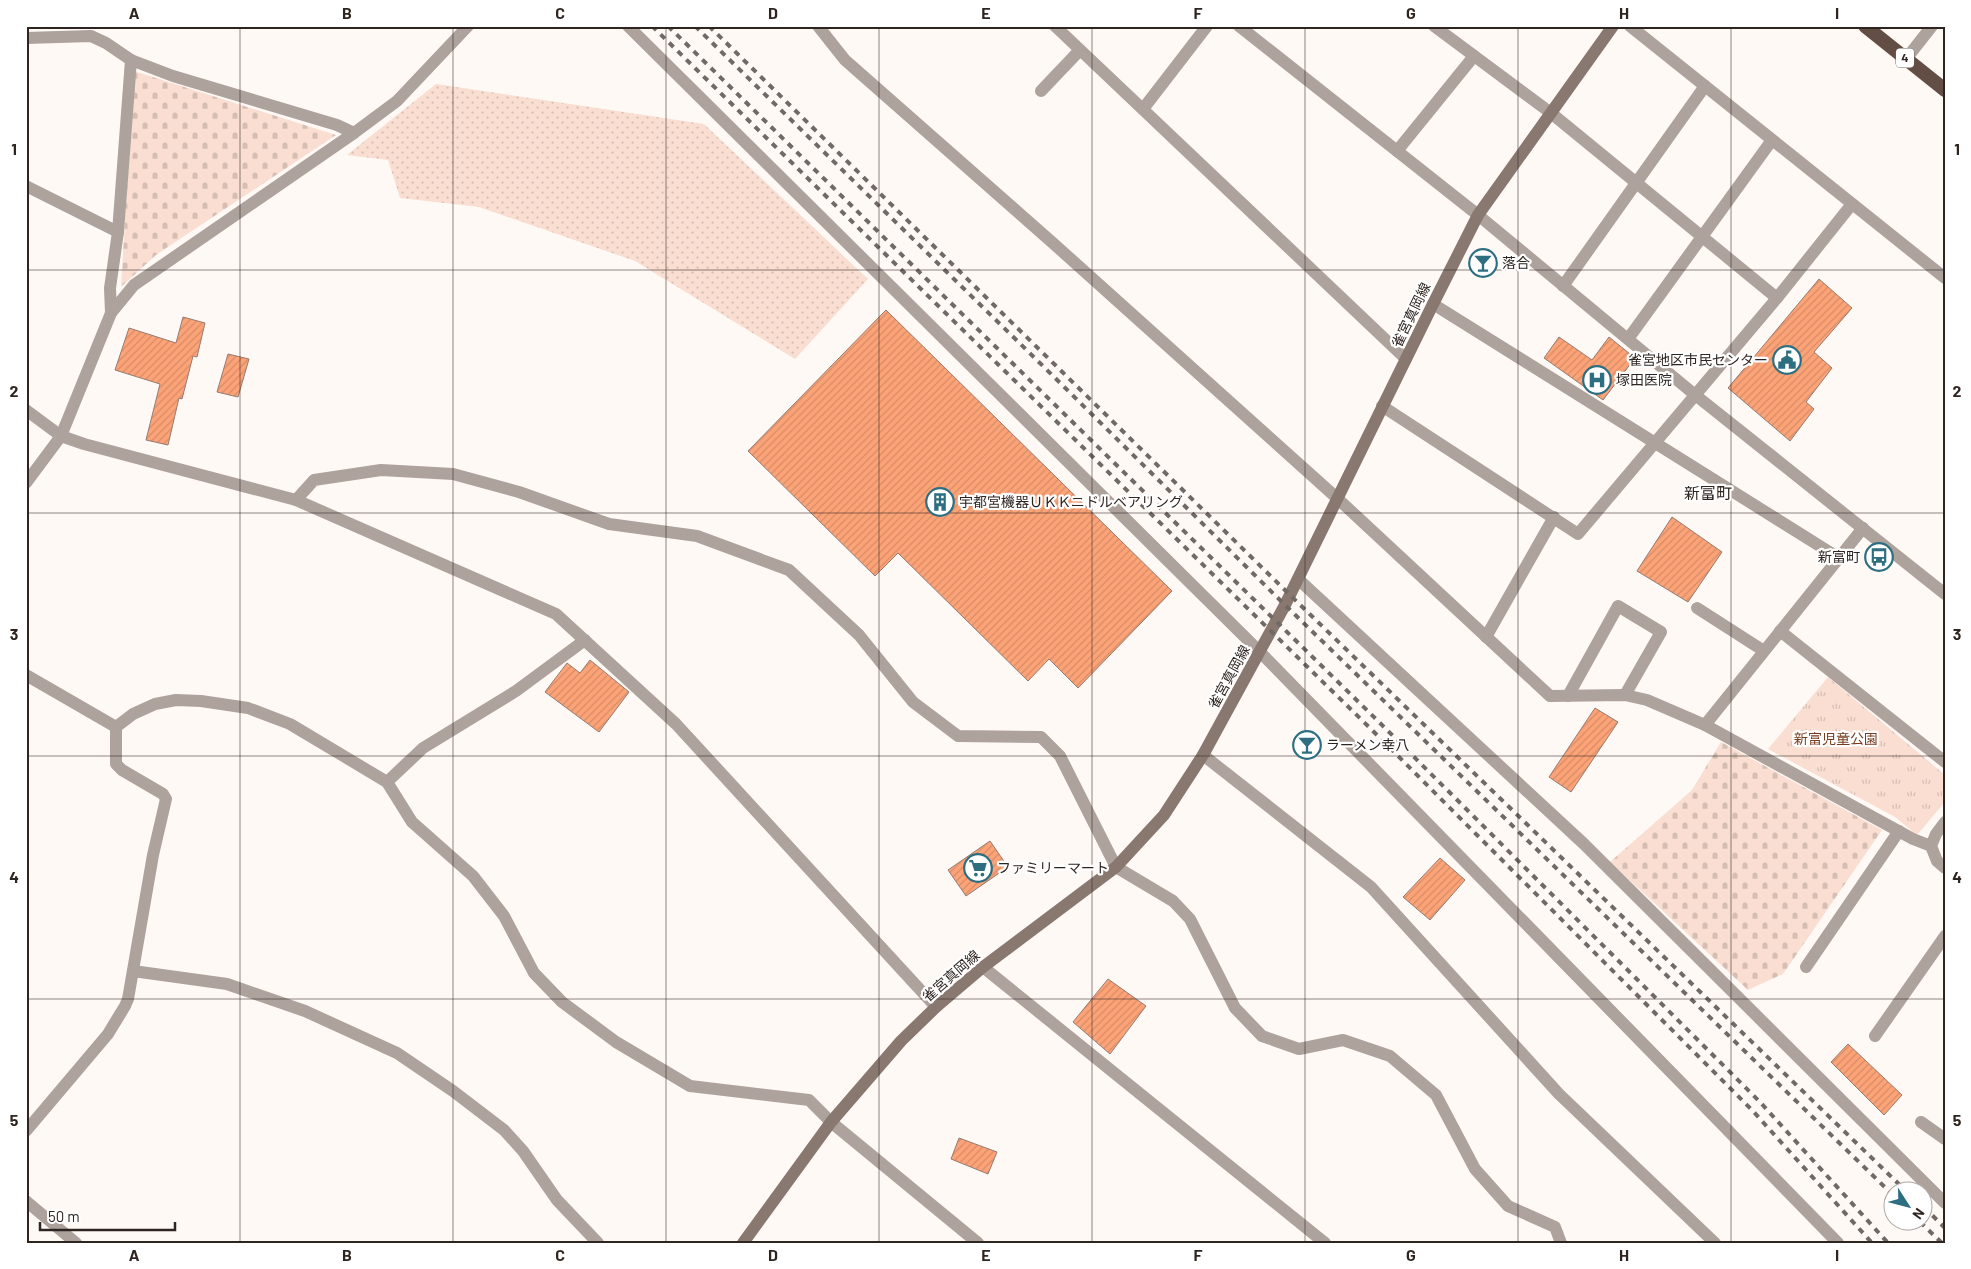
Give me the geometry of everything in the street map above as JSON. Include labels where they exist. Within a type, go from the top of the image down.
[{"type":"highway","name":"4","points":[[1865,26],[1945,90]]},
{"type":"main road","name":"雀宮真岡線","points":[[743,1243],[831,1122],[895,1048],[936,1007],[983,966],[1116,867],[1164,815],[1203,755],[1260,652],[1478,215],[1613,26]]},
{"type":"street","points":[[26,483],[60,436],[111,313],[134,286],[397,101],[468,26]]},
{"type":"street","points":[[628,26],[1260,652],[1838,1243]]},
{"type":"street","points":[[818,26],[845,60],[1338,499],[1550,696],[1625,695],[1647,700],[1705,725],[1899,830],[1913,840],[1931,846]]},
{"type":"street","points":[[1055,26],[1406,360]]},
{"type":"street","points":[[1142,109],[1207,26]]},
{"type":"street","points":[[1239,26],[1478,215],[1694,394],[1945,594]]},
{"type":"street","points":[[1434,26],[1551,113],[1777,298]]},
{"type":"street","points":[[1630,26],[1945,278]]},
{"type":"street","points":[[1906,59],[1932,26]]},
{"type":"street","points":[[26,38],[90,36],[106,43],[132,60],[173,76],[337,125],[354,133]]},
{"type":"street","points":[[1040,91],[1080,50]]},
{"type":"street","points":[[1397,151],[1474,56]]},
{"type":"street","points":[[111,313],[110,288],[118,232],[132,60]]},
{"type":"street","points":[[1563,286],[1705,86]]},
{"type":"street","points":[[1628,340],[1772,140]]},
{"type":"street","points":[[26,186],[118,232]]},
{"type":"street","points":[[1382,406],[1578,534],[1694,394],[1777,298],[1852,204]]},
{"type":"street","points":[[1433,304],[1839,558]]},
{"type":"street","points":[[26,410],[60,436],[296,500],[556,614],[676,724],[936,1007]]},
{"type":"street","points":[[296,500],[314,480],[381,470],[453,474],[519,492],[609,524],[697,536],[789,570],[859,635],[913,702],[958,736],[1041,737],[1060,756],[1116,867],[1173,901],[1190,919],[1235,1008],[1262,1036],[1299,1048],[1343,1040],[1390,1056],[1436,1095],[1475,1169],[1508,1206],[1555,1227],[1561,1243]]},
{"type":"street","points":[[1486,637],[1554,517]]},
{"type":"street","points":[[1705,725],[1864,528]]},
{"type":"street","points":[[1298,579],[1584,844],[1945,1203]]},
{"type":"street","points":[[1568,696],[1618,606],[1662,632],[1625,695]]},
{"type":"street","points":[[1697,608],[1764,651]]},
{"type":"street","points":[[1780,631],[1945,762]]},
{"type":"street","points":[[387,782],[423,748],[516,691],[586,640]]},
{"type":"street","points":[[26,675],[116,727]]},
{"type":"street","points":[[116,727],[133,714],[155,704],[176,700],[201,701],[248,708],[290,724],[387,782],[412,822],[473,876],[504,916],[534,973],[562,1002],[616,1042],[690,1086],[809,1100],[831,1122],[978,1243]]},
{"type":"street","points":[[26,1131],[114,1026],[125,1006],[133,971],[166,800],[163,794],[122,770],[116,764],[116,727]]},
{"type":"street","points":[[1203,755],[1371,887],[1559,1094],[1715,1243]]},
{"type":"street","points":[[1945,822],[1936,834],[1931,846],[1936,861],[1945,868]]},
{"type":"street","points":[[1806,967],[1899,830]]},
{"type":"street","points":[[1876,1036],[1945,936]]},
{"type":"street","points":[[983,966],[1325,1243]]},
{"type":"street","points":[[133,971],[227,984],[304,1011],[397,1054],[453,1091],[504,1130],[523,1151],[557,1200],[598,1243]]},
{"type":"street","points":[[1921,1122],[1945,1139]]},
{"type":"street","points":[[26,1201],[76,1243]]},
{"type":"green space","points":[[134,71],[336,135],[156,255],[121,287]]},
{"type":"green space","points":[[436,84],[704,124],[868,279],[795,359],[635,261],[479,207],[400,198],[388,160],[347,155]]},
{"type":"green space","name":"新富児童公園","points":[[1828,677],[1945,775],[1945,802],[1917,835],[1895,817],[1768,749]]},
{"type":"green space","points":[[1721,742],[1882,830],[1783,974],[1748,990],[1610,862],[1692,790]]},
{"type":"building","name":"雀宮地区市民センター","points":[[1819,279],[1852,308],[1814,352],[1832,368],[1806,402],[1814,409],[1790,441],[1728,388]]},
{"type":"building","name":"宇都宮機器ＵＫＫニドルベアリング","points":[[886,310],[1172,591],[1078,688],[1049,659],[1028,681],[898,553],[875,576],[748,451]]},
{"type":"building","points":[[183,317],[205,323],[197,357],[193,356],[182,399],[179,398],[168,445],[146,440],[160,384],[115,370],[129,328],[176,343]]},
{"type":"building","name":"塚田医院","points":[[1559,337],[1592,360],[1609,337],[1635,358],[1603,400],[1544,358]]},
{"type":"building","points":[[228,354],[249,359],[238,397],[217,392]]},
{"type":"building","points":[[1672,517],[1722,552],[1688,602],[1637,571]]},
{"type":"building","points":[[590,660],[629,692],[599,732],[545,692],[567,663],[580,673]]},
{"type":"building","points":[[1595,708],[1618,722],[1571,792],[1549,777]]},
{"type":"building","name":"ファミリーマート","points":[[990,841],[1008,867],[966,896],[948,870]]},
{"type":"building","points":[[1440,858],[1465,880],[1430,920],[1403,897]]},
{"type":"building","points":[[1108,979],[1146,1006],[1110,1054],[1073,1022]]},
{"type":"building","points":[[1848,1044],[1902,1095],[1884,1115],[1831,1062]]},
{"type":"building","points":[[959,1138],[997,1152],[988,1174],[951,1159]]},
{"type":"railway","points":[[652,26],[1372,730],[1752,1110],[1872,1243]]},
{"type":"railway","points":[[668,26],[1379,722],[1760,1102],[1888,1243]]},
{"type":"railway","points":[[695,26],[1285,605],[1884,1186]]},
{"type":"railway","points":[[709,26],[1290,595],[1897,1182]]},
{"type":"railway","points":[[1934,1217],[1945,1228]]},
{"type":"railway","points":[[1930,1232],[1942,1243]]},
{"type":"place","name":"落合","points":[[1483,263]]},
{"type":"place","name":"雀宮地区市民センター","points":[[1787,360]]},
{"type":"place","name":"塚田医院","points":[[1597,380]]},
{"type":"place","name":"宇都宮機器ＵＫＫニドルベアリング","points":[[940,502]]},
{"type":"place","name":"新富町","points":[[1879,557]]},
{"type":"place","name":"ラーメン幸八","points":[[1307,745]]},
{"type":"place","name":"ファミリーマート","points":[[978,868]]},
{"type":"district","name":"新富町","points":[[1708,493]]}]
